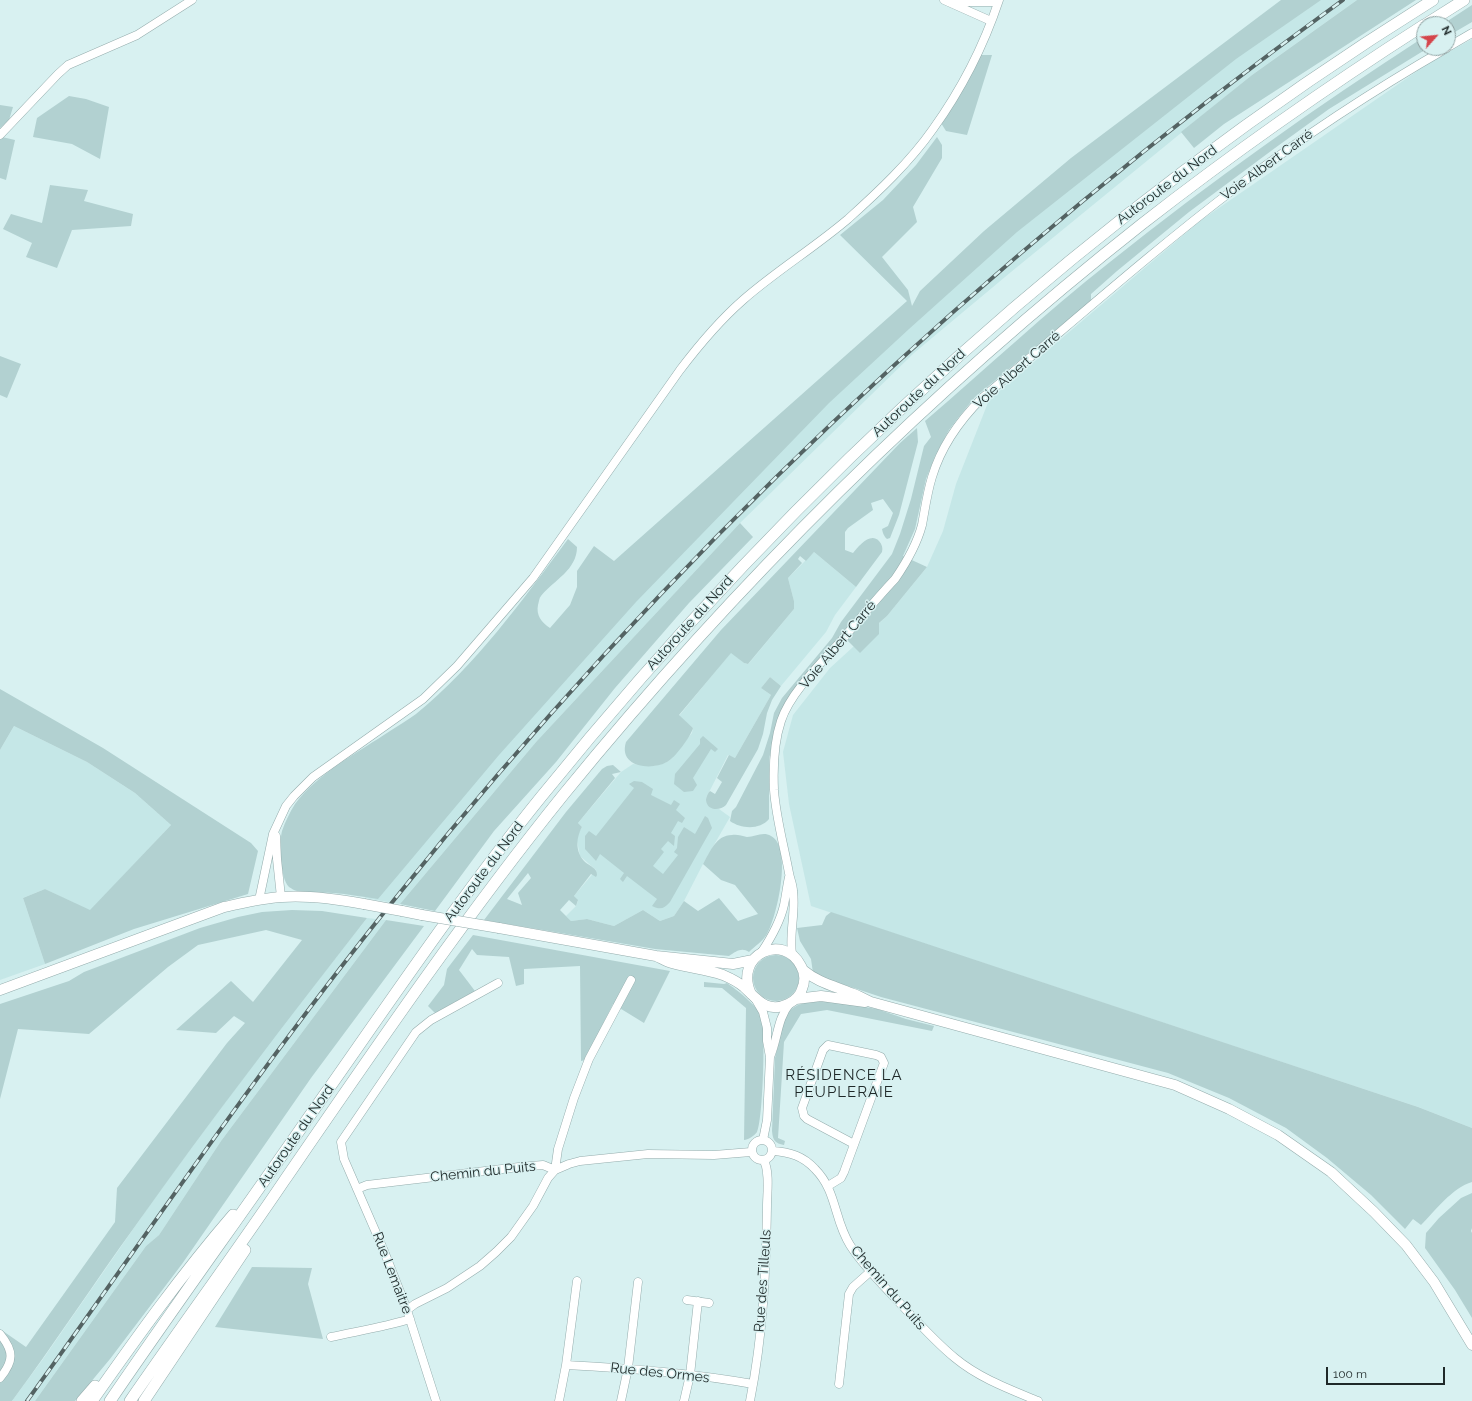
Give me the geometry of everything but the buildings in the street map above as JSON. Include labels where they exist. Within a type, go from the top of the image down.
[{"type":"highway","name":"Autoroute du Nord","points":[[110,1401],[472,885],[539,800],[651,665],[734,574],[816,490],[906,404],[980,336],[1110,228],[1193,164],[1259,116],[1356,49],[1433,0]]},
{"type":"highway","name":"Autoroute du Nord","points":[[1439,16],[1464,0]]},
{"type":"highway","name":"Autoroute du Nord","points":[[130,1401],[443,953],[562,797],[603,747],[700,635],[832,498],[966,372],[1083,272],[1144,222],[1274,126],[1356,69],[1416,31]]},
{"type":"highway","points":[[144,1401],[260,1228],[376,1050]]},
{"type":"highway","points":[[92,1401],[147,1324],[211,1240],[281,1158]]},
{"type":"highway","points":[[82,1401],[147,1324]]},
{"type":"main road","points":[[0,990],[224,907],[281,897],[322,898],[364,904],[656,956],[733,964],[753,960]]},
{"type":"main road","points":[[753,997],[747,986],[746,976],[748,968],[753,960],[761,953],[774,949],[786,951],[792,954],[797,959],[803,970],[810,976],[821,982],[852,993],[871,1002]]},
{"type":"main road","points":[[656,956],[671,963],[722,975],[738,983],[761,1004],[779,1007],[793,1001],[821,996],[871,1002],[1175,1085],[1229,1109],[1278,1135],[1331,1172],[1374,1212],[1406,1245],[1434,1282],[1459,1321],[1472,1345]]},
{"type":"main road","points":[[793,1001],[803,988],[803,970]]},
{"type":"street","points":[[0,135],[68,65],[137,35],[177,11],[192,0]]},
{"type":"street","points":[[259,900],[273,834],[286,806],[294,796],[313,777],[423,699],[447,677],[486,634],[533,578],[697,347],[727,315],[757,288],[846,220],[878,192],[933,130],[955,95],[977,54],[998,1],[948,1]]},
{"type":"street","points":[[948,1],[973,14],[991,21]]},
{"type":"street","name":"Voie Albert Carré","points":[[1456,43],[1472,33]]},
{"type":"street","name":"Voie Albert Carré","points":[[792,954],[790,936],[794,904],[793,890],[779,826],[774,790],[774,763],[781,720],[786,709],[818,666],[895,579],[905,564],[921,526],[937,463],[950,437],[974,406],[1114,286],[1194,220],[1238,186],[1333,118],[1404,72],[1433,56]]},
{"type":"street","points":[[276,829],[277,859],[281,897]]},
{"type":"street","name":"Voie Albert Carré","points":[[761,953],[774,932],[780,918],[784,905],[789,874]]},
{"type":"street","points":[[407,1310],[467,1275],[496,1252],[522,1222],[533,1206],[548,1178],[555,1170],[560,1142],[574,1098],[589,1059],[631,980]]},
{"type":"street","name":"Rue Lemaitre","points":[[436,1401],[407,1310],[384,1250],[344,1158],[341,1142],[416,1032],[431,1020],[498,983]]},
{"type":"street","points":[[753,997],[763,1012],[767,1028],[767,1041],[770,1057],[767,1120],[763,1140]]},
{"type":"street","points":[[770,1057],[783,1012],[793,1001]]},
{"type":"street","points":[[828,1186],[841,1178],[854,1144],[884,1063],[881,1057],[876,1055],[828,1045],[823,1050],[802,1108],[802,1112],[807,1119],[854,1144]]},
{"type":"street","points":[[758,1140],[763,1140],[769,1144],[772,1151],[770,1157],[764,1161],[755,1158],[751,1152],[752,1145],[758,1140]]},
{"type":"street","name":"Chemin du Puits","points":[[772,1151],[788,1152],[799,1156],[816,1169],[828,1186],[844,1235],[854,1252],[939,1345],[977,1373],[999,1385],[1038,1401]]},
{"type":"street","name":"Chemin du Puits","points":[[357,1189],[366,1185],[519,1167],[543,1165],[555,1170],[580,1161],[648,1154],[714,1155],[751,1152]]},
{"type":"street","name":"Rue des Tilleuls","points":[[750,1401],[763,1315],[766,1264],[767,1171],[764,1161]]},
{"type":"street","points":[[839,1384],[849,1294],[853,1286],[870,1271]]},
{"type":"street","points":[[559,1401],[566,1365],[577,1281]]},
{"type":"street","points":[[621,1401],[628,1368],[638,1282]]},
{"type":"street","points":[[687,1300],[709,1303]]},
{"type":"street","points":[[684,1401],[690,1375],[698,1301]]},
{"type":"street","points":[[331,1338],[364,1329],[378,1328],[410,1319]]},
{"type":"street","points":[[0,1334],[7,1343],[11,1352],[10,1362],[0,1378]]},
{"type":"street","name":"Rue des Ormes","points":[[566,1365],[628,1368],[753,1384]]},
{"type":"shaded area","points":[[1281,0],[1321,0],[1236,59],[1017,232],[829,403],[636,602],[499,755],[378,899],[339,893],[301,892],[295,891],[289,887],[282,868],[281,836],[283,828],[295,804],[304,793],[327,773],[413,716],[459,675],[516,609],[568,539],[577,547],[573,562],[564,574],[546,590],[539,599],[538,612],[540,618],[550,628],[570,605],[577,587],[577,571],[594,546],[614,561],[907,301],[840,235],[883,200],[916,165],[937,137],[942,145],[942,158],[913,207],[917,222],[882,257],[908,290],[912,306],[920,291],[984,231],[1071,158]]},
{"type":"shaded area","points":[[1304,0],[1357,0],[1252,75],[914,353],[740,523],[536,742],[400,904],[365,898],[502,732],[649,569],[969,265]]},
{"type":"shaded area","points":[[1357,0],[1416,0],[1224,124],[1194,148],[1181,132],[1252,75]]},
{"type":"shaded area","points":[[1472,5],[1472,22],[1456,31],[1455,16]]},
{"type":"shaded area","points":[[1472,39],[1472,1128],[1418,1107],[811,906],[789,804],[783,752],[793,715],[830,668],[887,616],[927,567],[943,531],[956,484],[989,400],[1200,221],[1426,65],[1442,56],[1456,56],[1456,48]]},
{"type":"shaded area","points":[[1416,42],[1416,55],[1329,109],[1189,212],[1091,294],[1091,301],[975,397],[949,430],[935,456],[926,479],[915,529],[903,556],[927,567],[887,616],[879,623],[879,634],[860,653],[842,635],[776,723],[769,760],[769,819],[765,823],[756,827],[739,826],[730,821],[732,811],[736,807],[763,755],[774,713],[782,698],[832,638],[841,622],[892,554],[911,499],[924,446],[931,437],[925,421],[1063,300],[1148,232],[1264,145]]},
{"type":"shaded area","points":[[981,55],[992,55],[967,135],[946,131],[941,123],[958,97]]},
{"type":"shaded area","points":[[69,96],[86,99],[109,107],[100,159],[72,144],[33,137],[37,118]]},
{"type":"shaded area","points":[[0,105],[13,107],[9,120],[0,128]]},
{"type":"shaded area","points":[[2,137],[15,140],[6,180],[0,178],[0,139]]},
{"type":"shaded area","points":[[50,185],[88,190],[84,201],[133,214],[131,226],[72,230],[57,268],[26,257],[32,243],[3,229],[11,214],[42,223]]},
{"type":"shaded area","points":[[0,356],[21,364],[7,398],[0,395]]},
{"type":"shaded area","points":[[917,428],[918,442],[899,515],[890,538],[886,538],[882,529],[888,526],[893,513],[883,499],[871,503],[873,510],[848,528],[845,532],[845,550],[853,553],[865,541],[872,538],[879,541],[882,546],[882,552],[856,587],[814,552],[806,561],[800,556],[798,559],[802,563],[788,578],[794,601],[794,609],[748,664],[744,663],[731,653],[679,715],[693,728],[678,752],[670,760],[660,765],[645,766],[631,762],[627,757],[625,750],[626,742],[721,630],[900,443]]},
{"type":"shaded area","points":[[740,523],[753,537],[689,603],[615,688],[556,762],[494,831],[435,911],[400,904],[536,742]]},
{"type":"shaded area","points":[[814,552],[856,587],[835,615],[826,632],[781,686],[770,677],[761,688],[771,695],[735,758],[728,755],[706,798],[714,809],[719,809],[730,817],[684,901],[674,916],[660,921],[643,910],[614,926],[587,919],[571,921],[566,916],[576,906],[578,901],[574,896],[596,870],[580,856],[577,841],[578,834],[582,827],[578,823],[621,772],[633,764],[654,766],[670,760],[692,733],[693,728],[679,716],[731,652],[744,663],[748,664],[794,609],[794,601],[788,578]]},
{"type":"shaded area","points":[[770,677],[781,686],[772,700],[767,713],[763,734],[758,749],[726,805],[717,809],[711,808],[707,804],[707,795],[710,791],[715,794],[722,782],[717,778],[729,755],[735,758],[771,695],[761,688]]},
{"type":"shaded area","points":[[0,689],[103,748],[251,843],[258,851],[248,894],[134,929],[45,964],[23,898],[45,889],[90,910],[171,825],[135,793],[87,762],[14,726],[0,750]]},
{"type":"shaded area","points":[[14,726],[87,762],[135,793],[171,825],[90,911],[45,889],[23,898],[45,964],[0,980],[0,750]]},
{"type":"shaded area","points":[[703,736],[718,749],[715,752],[711,749],[693,778],[697,785],[693,791],[684,792],[674,784],[675,774],[700,744],[700,739]]},
{"type":"shaded area","points":[[613,765],[621,772],[612,774],[615,778],[578,823],[582,827],[578,840],[579,854],[585,862],[595,869],[597,875],[596,877],[591,874],[574,896],[578,900],[576,906],[569,900],[560,910],[571,921],[587,919],[614,926],[643,910],[660,921],[674,916],[684,901],[698,911],[719,898],[738,921],[758,914],[735,885],[721,880],[703,864],[714,845],[726,836],[740,835],[750,837],[765,834],[771,836],[778,843],[782,867],[781,883],[775,913],[767,934],[749,952],[741,950],[729,956],[655,949],[484,920],[566,812],[602,769]],"holes":[[[528,873],[531,878],[518,893],[522,905],[507,899]]]},
{"type":"shaded area","points":[[634,781],[642,782],[653,789],[651,795],[671,805],[674,800],[680,804],[676,810],[685,818],[682,823],[678,821],[671,833],[675,836],[674,846],[668,841],[661,849],[664,852],[653,866],[663,874],[678,855],[674,852],[677,848],[678,837],[684,827],[695,834],[705,816],[708,818],[712,828],[670,902],[662,908],[652,906],[657,899],[627,876],[623,882],[620,879],[624,873],[600,854],[596,861],[585,849],[585,836],[589,831],[596,836],[634,788],[629,784]]},
{"type":"shaded area","points":[[292,910],[322,911],[367,918],[192,1147],[12,1401],[0,1401],[0,1329],[26,1347],[115,1222],[117,1188],[227,1043],[245,1023],[234,1016],[216,1033],[176,1030],[231,981],[253,1002],[302,940],[266,930],[198,945],[168,967],[89,1034],[18,1029],[0,1099],[0,1004],[69,981],[84,972],[200,928],[262,912]]},
{"type":"shaded area","points":[[831,912],[1418,1107],[1472,1128],[1472,1182],[1451,1194],[1421,1225],[1413,1219],[1405,1229],[1371,1195],[1327,1158],[1286,1128],[1229,1098],[1168,1073],[881,997],[813,973],[811,959],[800,941],[797,928],[822,925],[826,916]]},
{"type":"shaded area","points":[[367,918],[386,920],[221,1141],[159,1235],[146,1246],[35,1401],[12,1401],[43,1359],[161,1189],[278,1031]]},
{"type":"shaded area","points":[[386,920],[424,926],[311,1078],[182,1264],[110,1359],[75,1401],[35,1401],[146,1246],[159,1235],[221,1141]]},
{"type":"shaded area","points":[[473,935],[670,971],[644,1023],[613,1004],[585,1060],[581,1061],[580,966],[524,969],[524,984],[516,986],[509,957],[477,955],[472,949],[459,970],[475,991],[435,1013],[428,1006],[444,985],[447,969]]},
{"type":"shaded area","points":[[771,955],[781,955],[789,959],[795,965],[799,973],[799,983],[795,991],[789,997],[781,1001],[771,1001],[763,997],[757,991],[753,983],[753,973],[757,965],[763,959]]},
{"type":"shaded area","points":[[704,982],[727,983],[741,993],[761,1015],[763,1023],[764,1054],[761,1111],[757,1132],[751,1138],[746,1140],[744,1140],[746,1008],[722,988],[704,987]]},
{"type":"shaded area","points":[[824,1000],[877,1009],[906,1019],[934,1026],[932,1031],[827,1010],[801,1014],[784,1042],[778,1138],[785,1141],[784,1145],[775,1141],[772,1131],[775,1058],[785,1015],[798,1005],[807,1002]]},
{"type":"shaded area","points":[[1472,1193],[1472,1318],[1455,1290],[1425,1248],[1426,1233],[1439,1218],[1461,1198]]},
{"type":"shaded area","points":[[252,1267],[312,1268],[308,1284],[323,1339],[215,1327]]},
{"type":"railway","points":[[27,1401],[207,1148],[346,961],[394,900],[499,773],[608,651],[721,532],[838,418],[958,307],[1083,201],[1211,99],[1343,0]]},
{"type":"district","name":"RÉSIDENCE LA PEUPLERAIE","points":[[844,1084]]}]
